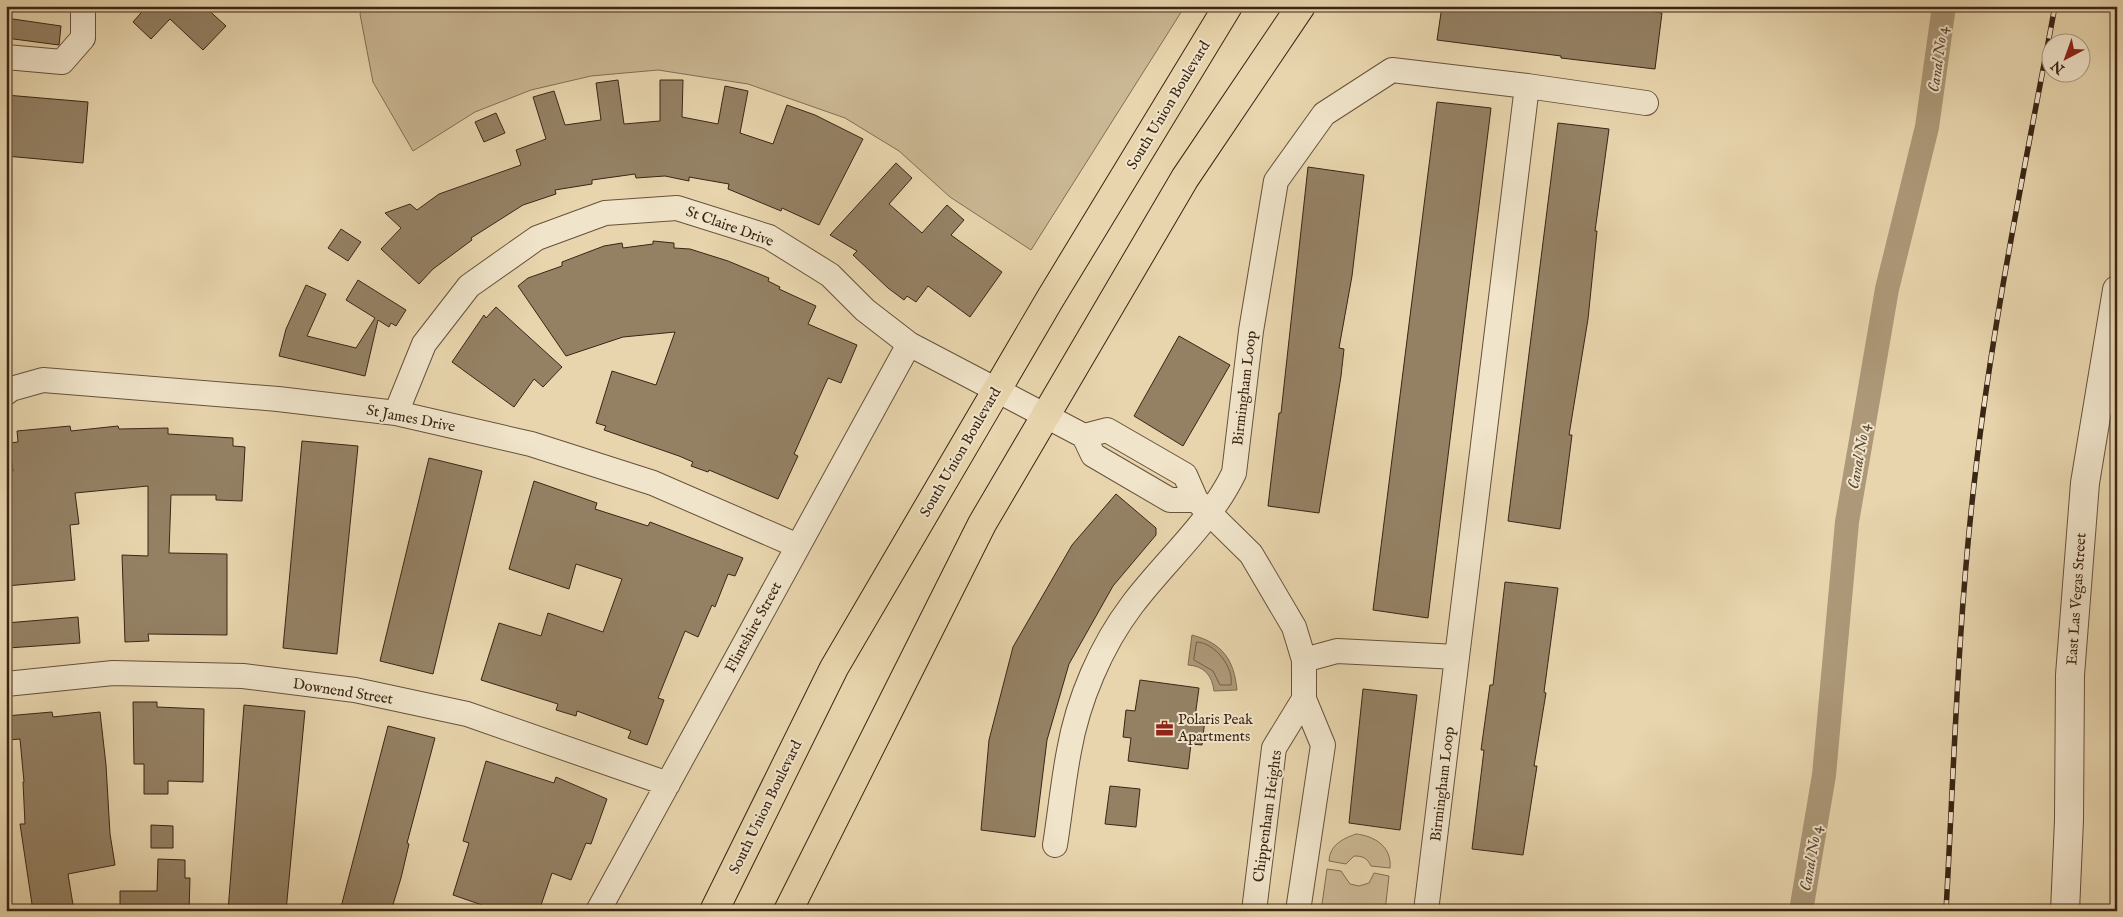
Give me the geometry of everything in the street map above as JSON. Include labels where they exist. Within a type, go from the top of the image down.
[{"type":"main road","name":"South Union Boulevard","points":[[714,911],[834,668],[998,389],[1228,6]]},
{"type":"main road","points":[[788,911],[982,524],[1185,178],[1301,6]]},
{"type":"street","points":[[6,57],[62,62],[83,38],[83,6]]},
{"type":"street","name":"Birmingham Loop","points":[[1055,845],[1069,749],[1082,702],[1106,647],[1132,605],[1202,506],[1234,473],[1250,331],[1276,181],[1324,114],[1392,70],[1527,86],[1646,103]]},
{"type":"street","name":"Birmingham Loop","points":[[1426,911],[1527,86]]},
{"type":"street","name":"St Claire Drive","points":[[396,412],[424,344],[469,286],[537,238],[605,214],[678,208],[769,237],[830,275],[864,310],[909,344],[998,389],[1045,417]]},
{"type":"street","name":"East Las Vegas Street","points":[[2065,911],[2069,820],[2070,674],[2085,483],[2117,290]]},
{"type":"street","name":"Flintshire Street","points":[[598,911],[909,344]]},
{"type":"street","name":"St James Drive","points":[[6,393],[11,389],[43,380],[278,399],[396,412],[531,444],[653,483],[798,546]]},
{"type":"street","points":[[1045,417],[1084,436],[1107,430],[1185,475],[1202,506],[1251,554],[1294,627],[1304,660],[1304,699],[1324,745],[1298,911]]},
{"type":"street","points":[[1304,660],[1337,652],[1457,658]]},
{"type":"street","name":"Downend Street","points":[[6,684],[123,674],[243,676],[355,690],[467,714],[668,784]]},
{"type":"street","name":"Chippenham Heights","points":[[1254,911],[1274,748],[1304,699]]},
{"type":"shaded area","points":[[363,6],[1185,6],[1031,250],[950,197],[899,151],[845,118],[748,84],[658,70],[591,76],[531,90],[475,112],[413,151],[373,82],[360,14]]},
{"type":"shaded area","points":[[1356,834],[1370,837],[1381,844],[1388,854],[1390,868],[1371,866],[1366,859],[1357,856],[1354,856],[1346,864],[1329,861],[1334,847],[1338,843]]},
{"type":"shaded area","points":[[1327,869],[1341,871],[1350,884],[1359,886],[1369,883],[1374,873],[1389,876],[1385,911],[1321,911]]},
{"type":"water","points":[[1192,635],[1211,643],[1225,654],[1233,669],[1237,690],[1214,691],[1209,676],[1203,669],[1188,665]]},
{"type":"building","points":[[147,6],[204,6],[226,26],[203,50],[170,19],[151,39],[133,22]]},
{"type":"building","points":[[1442,6],[1614,6],[1662,13],[1655,69],[1437,40]]},
{"type":"building","points":[[6,18],[61,26],[59,45],[6,38]]},
{"type":"building","points":[[618,80],[624,124],[660,121],[660,80],[683,80],[682,117],[718,124],[725,86],[748,91],[740,133],[773,144],[787,105],[815,115],[863,139],[819,225],[782,208],[781,211],[728,189],[729,184],[689,177],[689,181],[665,176],[636,178],[635,174],[592,180],[592,184],[555,190],[556,194],[523,205],[471,238],[472,240],[433,269],[419,284],[381,249],[401,228],[385,213],[410,204],[417,210],[439,194],[521,165],[516,150],[546,139],[533,97],[554,91],[565,125],[601,120],[596,83]]},
{"type":"building","points":[[6,95],[88,102],[83,163],[6,156]]},
{"type":"building","points":[[1437,102],[1491,108],[1428,618],[1373,610]]},
{"type":"building","points":[[496,113],[505,133],[484,142],[475,122]]},
{"type":"building","points":[[1558,123],[1609,129],[1595,231],[1597,231],[1588,319],[1569,435],[1572,435],[1560,529],[1508,521]]},
{"type":"building","points":[[896,163],[912,178],[889,204],[922,233],[947,205],[964,220],[951,235],[1002,272],[970,317],[928,286],[916,302],[907,296],[904,300],[888,288],[853,255],[857,251],[830,235]]},
{"type":"building","points":[[1308,167],[1364,175],[1352,276],[1339,348],[1344,349],[1341,376],[1319,513],[1268,506],[1279,413],[1281,413]]},
{"type":"building","points":[[341,229],[361,242],[348,261],[328,248]]},
{"type":"building","points":[[653,241],[674,243],[674,248],[690,249],[728,261],[769,278],[768,281],[780,287],[779,289],[816,306],[808,324],[857,345],[841,383],[828,378],[794,454],[798,456],[778,499],[709,470],[708,472],[691,466],[693,462],[679,456],[604,430],[606,426],[596,423],[612,371],[656,385],[675,332],[623,337],[566,356],[518,286],[528,278],[562,266],[562,262],[604,246],[622,243],[623,248],[653,244]]},
{"type":"building","points":[[358,280],[406,310],[396,326],[391,323],[389,327],[378,320],[365,376],[279,356],[286,329],[306,285],[326,294],[307,336],[356,348],[375,318],[346,300]]},
{"type":"building","points":[[496,307],[562,367],[543,387],[534,379],[514,407],[452,362],[484,315],[486,318]]},
{"type":"building","points":[[1179,336],[1230,365],[1183,446],[1134,416]]},
{"type":"building","points":[[70,426],[71,431],[118,426],[119,429],[168,428],[168,434],[233,438],[233,446],[245,447],[242,501],[216,500],[216,495],[171,495],[169,553],[227,554],[227,635],[148,634],[149,641],[125,642],[122,555],[148,556],[148,486],[75,493],[79,524],[70,525],[75,580],[6,586],[6,472],[13,471],[9,443],[18,442],[17,431]]},
{"type":"building","points":[[302,441],[358,446],[337,654],[283,648]]},
{"type":"building","points":[[429,458],[482,471],[433,674],[380,661]]},
{"type":"building","points":[[534,481],[597,503],[595,509],[648,526],[650,522],[743,558],[735,576],[728,574],[715,607],[712,605],[698,637],[685,631],[658,698],[664,700],[647,745],[628,738],[631,731],[577,711],[576,716],[556,710],[558,704],[481,680],[499,623],[541,636],[548,613],[603,632],[622,579],[576,564],[569,589],[509,569]]},
{"type":"building","points":[[1116,494],[1156,528],[1156,535],[1113,586],[1069,664],[1047,740],[1035,837],[981,830],[989,740],[1013,647],[1072,545]]},
{"type":"building","points":[[1505,582],[1558,588],[1544,692],[1546,693],[1534,766],[1537,766],[1523,855],[1472,849],[1484,750],[1481,750],[1490,685],[1493,685]]},
{"type":"building","points":[[78,617],[80,643],[8,648],[6,623]]},
{"type":"building","name":"Polaris Peak Apartments","points":[[1140,680],[1199,688],[1195,717],[1205,719],[1202,745],[1191,744],[1188,769],[1128,761],[1131,738],[1123,737],[1126,710],[1135,711]]},
{"type":"building","points":[[1363,689],[1417,695],[1400,830],[1349,823]]},
{"type":"building","points":[[133,702],[157,702],[157,707],[204,709],[203,782],[168,781],[168,794],[144,794],[144,764],[134,764]]},
{"type":"building","points":[[244,705],[305,711],[286,911],[228,911]]},
{"type":"building","points":[[52,712],[53,717],[100,712],[106,765],[110,834],[115,865],[68,874],[74,911],[33,911],[20,824],[25,824],[20,739],[8,740],[6,716]]},
{"type":"building","points":[[388,726],[435,738],[407,843],[409,844],[401,878],[391,911],[340,911]]},
{"type":"building","points":[[486,761],[554,783],[556,777],[607,799],[591,844],[586,843],[571,880],[552,873],[539,911],[480,911],[482,905],[453,895],[469,843],[463,841]]},
{"type":"building","points":[[1110,786],[1140,789],[1136,827],[1105,824]]},
{"type":"building","points":[[151,825],[173,826],[173,848],[151,848]]},
{"type":"building","points":[[158,859],[185,860],[185,878],[190,878],[189,911],[120,911],[120,891],[157,891]]},
{"type":"waterway","name":"Canal No 4","points":[[1801,911],[1824,775],[1847,522],[1887,289],[1927,127],[1944,6]]},
{"type":"railway","points":[[1946,911],[1964,584],[1982,417],[2001,299],[2055,6]]},
{"type":"place","name":"Polaris Peak Apartments","points":[[1164,728]]}]
